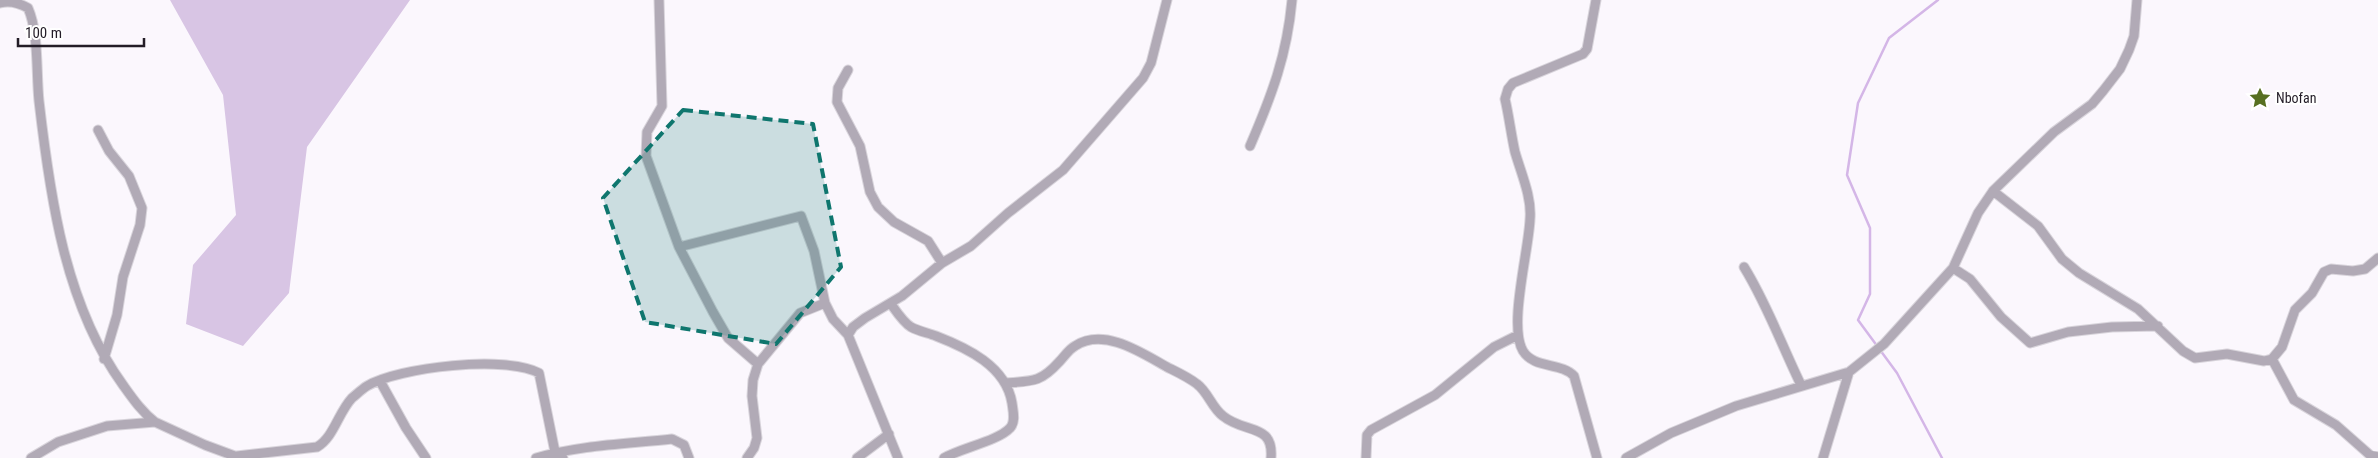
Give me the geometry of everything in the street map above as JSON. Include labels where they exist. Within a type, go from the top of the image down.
[{"type":"street","points":[[660,0],[662,106],[647,132],[646,156],[679,247],[728,338],[758,364]]},
{"type":"street","points":[[848,335],[853,327],[865,318],[890,304],[942,263],[971,246],[1008,213],[1063,170],[1143,78],[1150,63],[1167,0]]},
{"type":"street","points":[[1250,146],[1272,95],[1286,43],[1292,0]]},
{"type":"street","points":[[1596,0],[1587,50],[1583,54],[1513,83],[1508,89],[1505,99],[1531,218],[1524,258],[1518,335],[1523,351],[1528,357],[1537,362],[1569,371],[1574,376],[1597,458]]},
{"type":"street","points":[[1626,458],[1671,433],[1708,417],[1801,385],[1849,372],[1884,344],[1953,268],[1978,213],[1993,191],[2054,132],[2092,104],[2120,69],[2134,36],[2137,0]]},
{"type":"street","points":[[0,3],[5,1],[15,2],[28,8],[34,21],[36,71],[46,166],[72,280],[80,307],[104,359],[143,413],[155,422],[205,445],[238,457],[317,447],[324,443],[340,413],[352,399],[367,386],[380,381],[417,371],[460,365],[500,365],[530,368],[539,373],[555,452],[563,458]]},
{"type":"street","points":[[848,70],[838,88],[837,102],[860,146],[870,192],[878,207],[894,222],[928,241],[942,263]]},
{"type":"street","points":[[98,130],[109,151],[129,176],[142,208],[140,225],[123,277],[117,315],[104,359]]},
{"type":"street","points":[[1993,191],[2038,226],[2062,259],[2079,272],[2138,309],[2183,351],[2195,358],[2227,354],[2264,361],[2272,359],[2282,347],[2296,310],[2312,294],[2324,272],[2331,268],[2353,271],[2365,269],[2378,258]]},
{"type":"street","points":[[679,247],[801,216],[816,259],[824,303],[833,319],[848,335],[898,458]]},
{"type":"street","points":[[1744,267],[1759,292],[1801,385]]},
{"type":"street","points":[[1953,268],[1970,279],[2001,316],[2030,343],[2068,332],[2112,327],[2158,326]]},
{"type":"street","points":[[747,458],[754,448],[757,438],[752,396],[753,380],[758,364],[800,314],[824,303]]},
{"type":"street","points":[[890,304],[910,326],[955,343],[978,355],[1005,383],[1011,398],[1014,416],[1011,428],[998,436],[958,450],[944,458]]},
{"type":"street","points":[[1366,458],[1367,435],[1371,430],[1435,395],[1494,347],[1518,335]]},
{"type":"street","points":[[1005,383],[1040,379],[1049,373],[1075,346],[1088,341],[1118,342],[1139,351],[1197,384],[1222,416],[1242,427],[1265,434],[1272,444],[1271,458]]},
{"type":"street","points":[[2272,359],[2294,400],[2336,425],[2370,455],[2378,457]]},
{"type":"street","points":[[1823,458],[1849,372]]},
{"type":"street","points":[[380,381],[406,428],[426,458]]},
{"type":"street","points":[[31,458],[58,442],[107,426],[155,422]]},
{"type":"street","points":[[857,458],[889,434]]},
{"type":"street","points":[[536,458],[555,452],[672,439],[684,445],[689,458]]},
{"type":"highlighted area","points":[[683,110],[813,124],[841,267],[776,344],[645,322],[603,198]]},
{"type":"shaded area","points":[[170,0],[410,0],[307,147],[289,293],[243,346],[186,324],[193,265],[236,215],[223,95]]},
{"type":"waterway","points":[[1938,0],[1889,38],[1858,103],[1847,175],[1870,228],[1870,294],[1858,320],[1897,373],[1942,458]]},
{"type":"place","name":"Nbofan","points":[[2260,98]]}]
